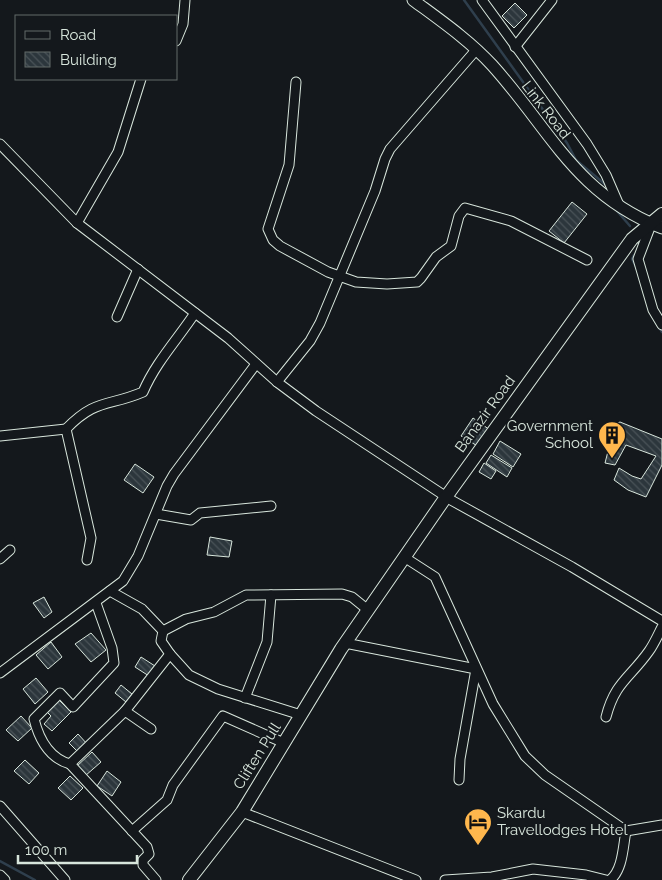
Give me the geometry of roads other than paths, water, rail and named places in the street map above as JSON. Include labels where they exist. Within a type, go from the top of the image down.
[{"type":"highway","name":"Banazir Road","points":[[345,643],[446,497],[632,239],[656,226],[662,214]]},
{"type":"highway","name":"Cliften Pull","points":[[188,880],[242,812],[345,643]]},
{"type":"main road","name":"Link Road","points":[[413,0],[476,50],[497,72],[572,167],[600,194],[656,226]]},
{"type":"street","points":[[178,36],[183,24],[185,0]]},
{"type":"street","points":[[482,0],[587,144],[606,175],[620,206]]},
{"type":"street","points":[[515,47],[552,0]]},
{"type":"street","points":[[277,382],[310,342],[340,277],[390,149],[476,50]]},
{"type":"street","points":[[77,223],[118,152],[141,80]]},
{"type":"street","points":[[296,82],[289,166],[268,229],[273,240],[280,246],[340,277],[369,283],[416,282],[436,257],[451,246],[459,216],[465,208],[511,221],[587,260]]},
{"type":"street","points":[[0,144],[77,223],[228,338],[277,382],[446,497],[572,567],[662,621]]},
{"type":"street","points":[[656,226],[638,259],[653,310],[662,326]]},
{"type":"street","points":[[117,317],[138,269]]},
{"type":"street","points":[[0,436],[66,429],[80,415],[94,406],[143,392],[151,372],[195,312]]},
{"type":"street","points":[[0,673],[96,603],[130,571],[174,474],[256,364]]},
{"type":"street","points":[[66,429],[91,538],[87,560]]},
{"type":"street","points":[[156,514],[191,520],[200,513],[271,506]]},
{"type":"street","points":[[0,559],[10,550]]},
{"type":"street","points":[[404,557],[435,576],[476,669],[507,729],[525,756],[545,775],[626,831],[662,825]]},
{"type":"street","points":[[110,591],[142,609],[163,631]]},
{"type":"street","points":[[163,631],[186,620],[214,612],[246,596],[342,594],[352,597],[368,610]]},
{"type":"street","points":[[245,698],[267,642],[271,595]]},
{"type":"street","points":[[96,603],[112,648],[114,663],[73,707],[60,694],[34,719],[38,735],[49,751],[60,761],[70,764],[147,846],[149,854],[144,860],[144,865],[156,880]]},
{"type":"street","points":[[606,717],[611,699],[626,676],[648,652],[662,627]]},
{"type":"street","points":[[163,631],[161,641],[189,675],[218,689],[301,715]]},
{"type":"street","points":[[345,643],[476,669]]},
{"type":"street","points":[[70,764],[125,711],[170,654]]},
{"type":"street","points":[[459,780],[460,759],[476,669]]},
{"type":"street","points":[[125,711],[150,729]]},
{"type":"street","points":[[132,831],[167,800],[173,785],[223,716],[284,743]]},
{"type":"street","points":[[0,806],[65,880]]},
{"type":"street","points":[[242,812],[416,880]]},
{"type":"street","points":[[610,880],[615,876],[619,866],[626,831]]},
{"type":"street","points":[[445,880],[491,878],[533,869],[586,875],[606,880]]},
{"type":"street","points":[[0,875],[5,880]]},
{"type":"waterway","points":[[464,0],[567,143],[576,160],[607,186]]},
{"type":"waterway","points":[[617,211],[630,226]]},
{"type":"waterway","points":[[634,255],[632,259],[637,269]]},
{"type":"waterway","points":[[649,310],[662,332]]},
{"type":"waterway","points":[[0,861],[35,880]]},
{"type":"place","name":"Government School","points":[[612,459]]},
{"type":"place","name":"Skardu Travellodges Hotel","points":[[478,846]]}]
